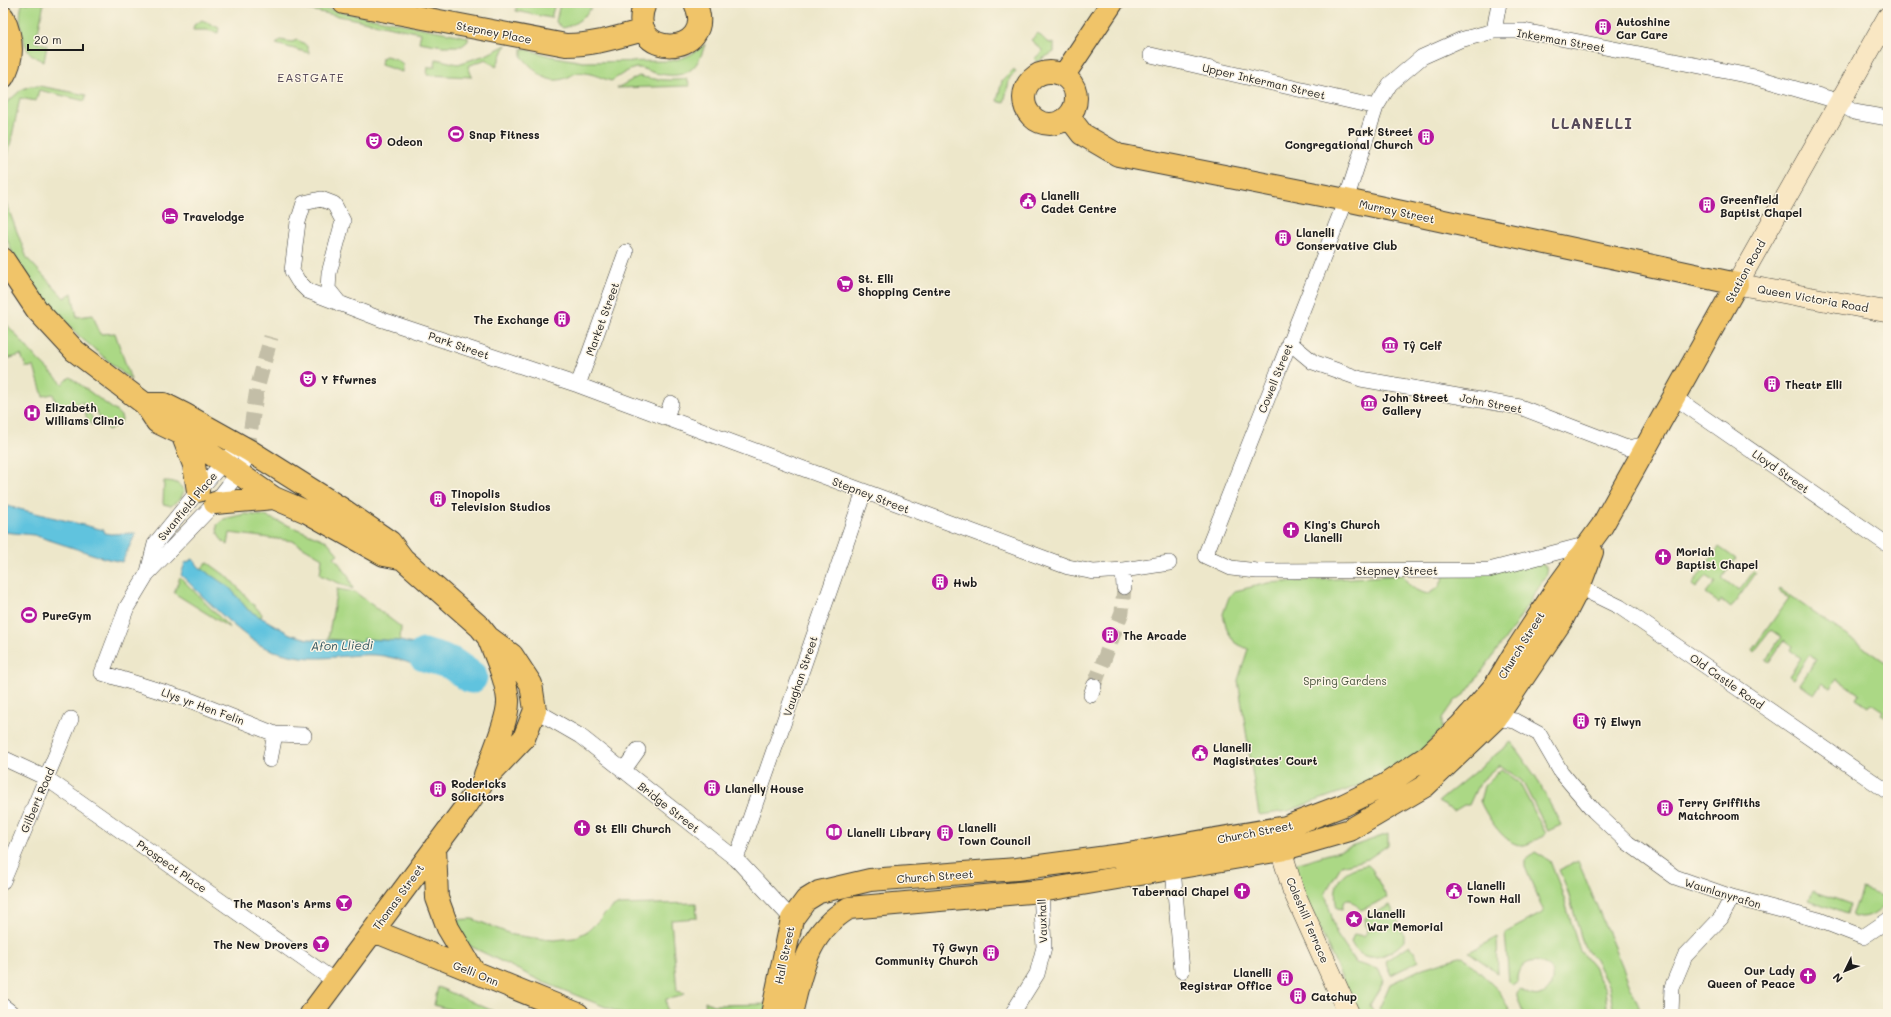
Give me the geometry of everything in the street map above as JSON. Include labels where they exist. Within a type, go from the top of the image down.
[{"type":"main road","name":"Stepney Place","points":[[344,3],[566,45],[585,45],[644,30]]},
{"type":"main road","points":[[646,3],[642,12],[641,21],[644,30],[649,38],[657,44],[666,47],[685,43],[692,37],[697,29],[699,19],[695,3]]},
{"type":"main road","points":[[1064,75],[1112,3]]},
{"type":"main road","points":[[3,17],[10,32],[11,52],[7,70],[3,77]]},
{"type":"main road","name":"Station Road","points":[[1602,526],[1888,17]]},
{"type":"main road","points":[[1047,72],[1064,75],[1070,80],[1075,89],[1077,101],[1074,110],[1069,117],[1057,124],[1046,124],[1037,121],[1029,115],[1025,107],[1024,96],[1026,86],[1034,77],[1047,72]]},
{"type":"main road","name":"Murray Street","points":[[1069,117],[1082,134],[1118,155],[1346,200],[1737,284]]},
{"type":"main road","points":[[3,259],[37,310],[75,351],[145,404],[157,422],[182,434],[274,498],[307,512],[384,555],[403,559]]},
{"type":"main road","name":"Queen Victoria Road","points":[[1737,284],[1888,312]]},
{"type":"main road","points":[[145,404],[164,404],[245,448],[342,509],[390,542],[403,559],[480,628],[488,637],[512,655],[531,684],[535,710],[524,738],[484,780]]},
{"type":"main road","points":[[182,434],[206,497],[274,498]]},
{"type":"main road","points":[[1569,586],[1602,526]]},
{"type":"main road","name":"Church Street","points":[[834,917],[849,908],[1041,891],[1173,869],[1281,850],[1350,830],[1419,790],[1448,766],[1496,718],[1562,620],[1569,586],[1588,544],[1602,526]]},
{"type":"main road","name":"Church Street","points":[[806,900],[819,892],[870,880],[1017,869],[1122,855],[1260,832],[1286,827],[1344,805],[1385,785],[1427,757],[1461,725],[1496,686],[1514,654],[1569,586]]},
{"type":"main road","points":[[484,780],[505,716],[508,701],[504,679],[488,637]]},
{"type":"main road","name":"Thomas Street","points":[[312,1014],[484,780]]},
{"type":"main road","points":[[1260,832],[1281,850]]},
{"type":"main road","points":[[435,847],[437,898],[448,928],[474,972]]},
{"type":"main road","name":"Coleshill Terrace","points":[[1281,850],[1293,890],[1349,1014]]},
{"type":"main road","points":[[1017,869],[1041,891]]},
{"type":"main road","name":"Hall Street","points":[[772,1014],[792,919],[806,900]]},
{"type":"main road","name":"Hall Street","points":[[791,1014],[802,971],[814,942],[821,930],[834,917]]},
{"type":"main road","name":"Gelli Onn","points":[[374,931],[578,1014]]},
{"type":"street","points":[[1494,31],[1499,3]]},
{"type":"street","name":"Inkerman Street","points":[[1346,200],[1376,106],[1390,84],[1422,57],[1460,40],[1494,31],[1524,31],[1755,77],[1834,100],[1854,112],[1888,118]]},
{"type":"street","name":"Upper Inkerman Street","points":[[1152,55],[1376,106]]},
{"type":"street","name":"Park Street","points":[[340,304],[328,289],[329,273],[343,221],[334,204],[321,199],[304,203],[298,222],[292,271],[298,281],[308,291],[340,304],[578,385]]},
{"type":"street","name":"Cowell Street","points":[[1204,556],[1346,200]]},
{"type":"street","name":"Market Street","points":[[578,385],[626,252]]},
{"type":"street","name":"John Street","points":[[1290,342],[1313,362],[1361,379],[1520,407],[1627,448],[1648,444]]},
{"type":"street","name":"Stepney Street","points":[[578,385],[1068,567],[1094,572],[1123,570],[1169,563]]},
{"type":"street","name":"Lloyd Street","points":[[1674,397],[1888,545]]},
{"type":"street","points":[[666,418],[671,403]]},
{"type":"street","points":[[232,468],[245,448]]},
{"type":"street","name":"Swanfield Place","points":[[147,574],[155,544],[163,534],[206,497],[232,468]]},
{"type":"street","name":"Swanfield Place","points":[[102,673],[127,607],[147,574],[177,542],[206,497],[232,468]]},
{"type":"street","name":"Vaughan Street","points":[[736,859],[832,576],[864,492]]},
{"type":"street","name":"Stepney Street","points":[[1204,556],[1231,568],[1257,571],[1489,570],[1588,544]]},
{"type":"street","points":[[1123,570],[1124,587]]},
{"type":"street","name":"Old Castle Road","points":[[1569,586],[1620,607],[1888,792]]},
{"type":"street","name":"Llys yr Hen Felin","points":[[102,673],[192,701],[275,734],[304,735]]},
{"type":"street","name":"Bridge Street","points":[[535,710],[580,736],[736,859],[792,919]]},
{"type":"street","name":"Waunlanyrafon","points":[[1496,718],[1516,721],[1539,734],[1561,772],[1594,811],[1628,843],[1675,877],[1732,897],[1819,920],[1863,937],[1888,920]]},
{"type":"street","name":"Gilbert Road","points":[[3,881],[71,719]]},
{"type":"street","points":[[270,760],[275,734]]},
{"type":"street","points":[[623,771],[638,750]]},
{"type":"street","name":"Prospect Place","points":[[3,758],[46,778],[336,982]]},
{"type":"street","points":[[1173,869],[1182,971]]},
{"type":"street","name":"Vauxhall","points":[[1012,1014],[1037,974],[1044,947],[1041,891]]},
{"type":"street","points":[[1671,1014],[1672,987],[1685,956],[1721,918],[1732,897]]},
{"type":"street","points":[[3,1006],[14,1014]]},
{"type":"green space","points":[[23,3],[44,3],[36,42],[47,45],[44,62],[29,52],[24,42],[20,20],[20,13]]},
{"type":"green space","points":[[276,3],[297,3],[468,37],[468,41],[462,46],[443,46],[419,42],[421,33]]},
{"type":"green space","points":[[517,3],[555,3],[551,18],[516,11]]},
{"type":"green space","points":[[560,3],[589,3],[593,5],[580,20],[563,28],[556,22]]},
{"type":"green space","points":[[202,20],[219,28],[218,33],[207,30],[193,30],[194,25]]},
{"type":"green space","points":[[1038,33],[1047,42],[1054,44],[1054,52],[1037,62],[1034,59],[1041,53],[1042,50],[1031,40]]},
{"type":"green space","points":[[280,40],[292,42],[297,40],[304,43],[307,46],[309,53],[276,44]]},
{"type":"green space","points":[[705,44],[695,66],[684,73],[669,75],[642,68],[636,68],[611,81],[590,74],[581,73],[576,73],[559,80],[553,80],[541,75],[522,57],[522,48],[550,56],[583,62],[671,61],[689,55]]},
{"type":"green space","points":[[506,45],[496,67],[486,59],[468,66],[472,77],[427,75],[428,67],[435,67],[436,59],[458,64],[486,55]]},
{"type":"green space","points":[[386,56],[396,59],[403,64],[402,72],[381,65],[382,58]]},
{"type":"green space","points":[[1014,69],[1016,72],[1010,77],[1004,103],[997,101],[1002,81]]},
{"type":"green space","points":[[639,76],[663,80],[687,79],[690,86],[617,88]]},
{"type":"green space","points":[[30,86],[39,86],[86,95],[85,101],[39,90],[36,101],[20,98],[3,179],[3,106],[21,90]]},
{"type":"green space","points":[[3,195],[27,258],[64,298],[72,293],[77,317],[93,315],[100,334],[115,333],[131,380],[80,337],[41,295],[12,252],[3,229]]},
{"type":"green space","points":[[3,320],[38,360],[63,384],[70,377],[117,412],[121,416],[122,420],[119,424],[108,430],[92,405],[87,409],[96,424],[91,425],[91,422],[88,423],[82,402],[58,408],[53,394],[43,396],[34,367],[26,367],[21,355],[3,360]]},
{"type":"green space","points":[[164,481],[176,483],[184,491],[181,498],[171,506],[163,504]]},
{"type":"green space","points":[[245,514],[265,516],[327,541],[338,554],[334,557],[348,575],[353,589],[320,575],[322,558],[293,541],[230,533],[228,545],[225,543],[218,534],[217,525],[224,519]]},
{"type":"green space","points":[[1719,547],[1736,559],[1722,578],[1739,591],[1754,571],[1756,573],[1731,608],[1721,600],[1719,603],[1706,594],[1715,582],[1705,576],[1696,588],[1692,585]]},
{"type":"green space","points":[[207,562],[229,578],[262,614],[261,618],[248,610],[229,588],[201,569]]},
{"type":"green space","name":"Spring Gardens","points":[[1541,563],[1546,567],[1547,574],[1512,630],[1466,693],[1455,701],[1442,719],[1442,729],[1422,750],[1380,778],[1288,811],[1259,815],[1238,680],[1248,649],[1235,643],[1227,630],[1223,614],[1229,597],[1235,591],[1268,583],[1403,575],[1413,588],[1428,594],[1439,587],[1446,572]]},
{"type":"green space","points":[[180,577],[230,628],[174,593]]},
{"type":"green space","points":[[337,589],[355,592],[401,627],[400,641],[365,639],[364,642],[328,639]]},
{"type":"green space","points":[[1780,589],[1888,664],[1888,718],[1881,714],[1883,711],[1871,703],[1868,707],[1856,699],[1859,694],[1837,679],[1830,688],[1822,683],[1814,695],[1800,684],[1816,660],[1809,655],[1793,679],[1789,676],[1801,658],[1790,650],[1792,646],[1784,640],[1769,662],[1766,660],[1781,637],[1771,630],[1754,652],[1752,650],[1789,598],[1779,591]]},
{"type":"green space","points":[[1511,742],[1536,777],[1561,825],[1548,831],[1522,781],[1500,765],[1479,783],[1469,805],[1464,805],[1454,811],[1438,802]]},
{"type":"green space","points":[[1501,769],[1519,782],[1546,834],[1524,845],[1517,845],[1504,836],[1492,822],[1480,801],[1484,786]]},
{"type":"green space","points":[[1388,834],[1388,845],[1368,859],[1341,866],[1325,893],[1337,935],[1356,963],[1378,969],[1384,980],[1370,1005],[1375,1014],[1358,1014],[1291,865],[1339,851]]},
{"type":"green space","points":[[1535,852],[1550,861],[1561,889],[1580,951],[1593,967],[1605,989],[1607,1006],[1602,1014],[1524,1014],[1517,997],[1517,991],[1520,989],[1531,995],[1537,996],[1546,992],[1551,985],[1552,973],[1543,963],[1529,962],[1523,966],[1519,972],[1518,981],[1512,985],[1509,982],[1505,933],[1544,912],[1525,867],[1525,860]]},
{"type":"green space","points":[[1578,861],[1642,1014],[1610,1014],[1613,1008],[1609,986],[1595,960],[1584,947],[1566,886],[1559,870]]},
{"type":"green space","points":[[1368,865],[1372,869],[1387,898],[1361,910],[1351,900],[1346,900],[1342,909],[1337,908],[1336,891],[1340,878],[1351,869]]},
{"type":"green space","points":[[1862,889],[1888,898],[1888,903],[1872,916],[1858,918],[1852,916]]},
{"type":"green space","points":[[1813,891],[1850,904],[1847,914],[1809,900]]},
{"type":"green space","points":[[696,903],[697,918],[671,920],[677,991],[685,993],[678,997],[666,999],[667,1014],[623,1014],[543,982],[468,945],[445,920],[473,919],[513,935],[554,940],[574,938],[588,931],[609,910],[617,905]]},
{"type":"green space","points":[[1390,905],[1404,935],[1404,941],[1398,947],[1384,955],[1369,957],[1362,955],[1356,950],[1351,942],[1354,934],[1364,936],[1367,932],[1365,918]]},
{"type":"green space","points":[[1497,937],[1498,973],[1469,952]]},
{"type":"green space","points":[[1410,945],[1419,961],[1391,975],[1385,961]]},
{"type":"green space","points":[[1463,956],[1500,992],[1511,1014],[1380,1014],[1378,1011],[1390,984],[1423,968]]},
{"type":"green space","points":[[438,987],[501,1014],[467,1014],[434,1005]]},
{"type":"green space","points":[[705,1001],[713,1005],[774,1004],[772,1014],[687,1014],[706,1013]]},
{"type":"water","points":[[3,505],[104,530],[105,533],[136,533],[122,562],[104,558],[34,535],[3,532]]},
{"type":"water","points":[[193,559],[199,567],[230,588],[248,610],[290,634],[308,639],[363,642],[364,639],[400,641],[450,653],[469,679],[447,676],[395,658],[384,656],[357,655],[311,658],[299,657],[264,647],[232,624],[181,575],[185,563]]},
{"type":"waterway","name":"Afon Lliedi","points":[[424,655],[451,663],[471,677]]},
{"type":"tunnel","points":[[250,451],[251,448],[249,440],[257,389],[271,337]]},
{"type":"tunnel","points":[[1094,686],[1122,612],[1124,587]]},
{"type":"place","name":"Autoshine Car Care","points":[[1603,27]]},
{"type":"place","name":"Snap Fitness","points":[[456,134]]},
{"type":"place","name":"Park Street Congregational Church","points":[[1426,137]]},
{"type":"place","name":"Odeon","points":[[374,141]]},
{"type":"place","name":"Llanelli Cadet Centre","points":[[1028,201]]},
{"type":"place","name":"Greenfield Baptist Chapel","points":[[1707,205]]},
{"type":"place","name":"Travelodge","points":[[170,216]]},
{"type":"place","name":"Llanelli Conservative Club","points":[[1283,238]]},
{"type":"place","name":"St. Elli Shopping Centre","points":[[845,284]]},
{"type":"place","name":"The Exchange","points":[[562,319]]},
{"type":"place","name":"Tŷ Celf","points":[[1390,345]]},
{"type":"place","name":"Y Ffwrnes","points":[[308,379]]},
{"type":"place","name":"Theatr Elli","points":[[1772,384]]},
{"type":"place","name":"John Street Gallery","points":[[1369,403]]},
{"type":"place","name":"Elizabeth Williams Clinic","points":[[32,413]]},
{"type":"place","name":"Tinopolis Television Studios","points":[[438,499]]},
{"type":"place","name":"King's Church Llanelli","points":[[1291,530]]},
{"type":"place","name":"Moriah Baptist Chapel","points":[[1663,557]]},
{"type":"place","name":"Hwb","points":[[940,582]]},
{"type":"place","name":"PureGym","points":[[29,615]]},
{"type":"place","name":"The Arcade","points":[[1110,635]]},
{"type":"place","name":"Tŷ Elwyn","points":[[1581,721]]},
{"type":"place","name":"Llanelli Magistrates' Court","points":[[1200,753]]},
{"type":"place","name":"Llanelly House","points":[[712,788]]},
{"type":"place","name":"Rodericks Solicitors","points":[[438,789]]},
{"type":"place","name":"Terry Griffiths Matchroom","points":[[1665,808]]},
{"type":"place","name":"St Elli Church","points":[[582,828]]},
{"type":"place","name":"Llanelli Library","points":[[834,832]]},
{"type":"place","name":"Llanelli Town Council","points":[[945,833]]},
{"type":"place","name":"Tabernacl Chapel","points":[[1242,891]]},
{"type":"place","name":"Llanelli Town Hall","points":[[1454,891]]},
{"type":"place","name":"The Mason's Arms","points":[[344,903]]},
{"type":"place","name":"Llanelli War Memorial","points":[[1354,919]]},
{"type":"place","name":"The New Drovers","points":[[321,944]]},
{"type":"place","name":"Tŷ Gwyn Community Church","points":[[991,953]]},
{"type":"place","name":"Our Lady Queen of Peace","points":[[1808,976]]},
{"type":"place","name":"Llanelli Registrar Office","points":[[1285,978]]},
{"type":"place","name":"Catchup","points":[[1298,996]]},
{"type":"district","name":"EASTGATE","points":[[311,77]]},
{"type":"district","name":"LLANELLI","points":[[1592,123]]}]
